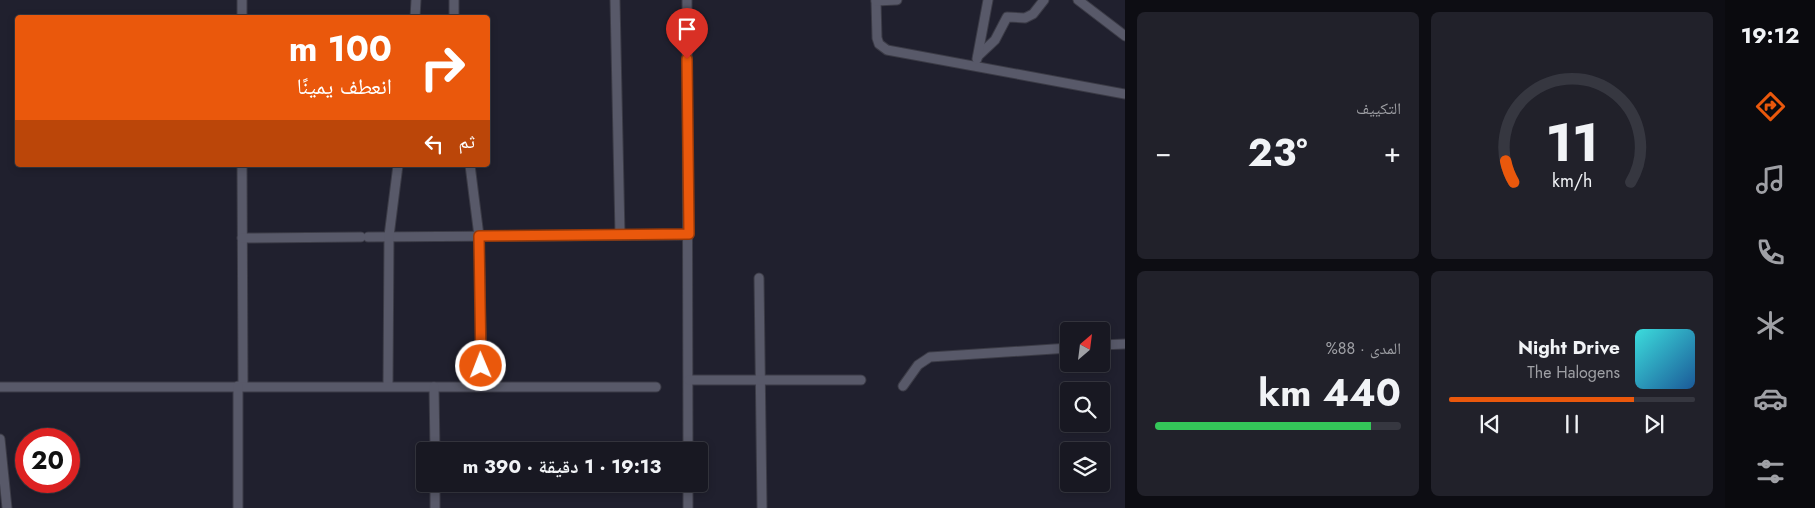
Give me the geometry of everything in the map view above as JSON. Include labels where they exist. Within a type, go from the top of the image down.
[{"type":"street","points":[[242,0],[242,15]]},
{"type":"street","points":[[415,15],[416,0]]},
{"type":"street","points":[[454,0],[454,15]]},
{"type":"street","points":[[615,0],[620,235]]},
{"type":"street","points":[[687,0],[688,442]]},
{"type":"street","points":[[897,0],[876,1],[878,38],[882,47],[976,67],[1125,94]]},
{"type":"street","points":[[976,67],[988,0]]},
{"type":"street","points":[[978,56],[995,40],[1006,17],[1030,16],[1044,0]]},
{"type":"street","points":[[1078,0],[1125,36]]},
{"type":"street","points":[[238,508],[242,167]]},
{"type":"street","points":[[388,386],[389,236],[398,167]]},
{"type":"street","points":[[470,167],[479,236],[482,385]]},
{"type":"street","points":[[242,238],[689,234]]},
{"type":"street","points":[[759,278],[762,508]]},
{"type":"street","points":[[1110,345],[1125,344]]},
{"type":"street","points":[[903,386],[918,365],[930,357],[1060,349]]},
{"type":"street","points":[[689,380],[860,380]]},
{"type":"street","points":[[0,387],[434,387],[482,385],[656,387]]},
{"type":"street","points":[[434,387],[435,442]]},
{"type":"street","points":[[0,439],[7,508]]},
{"type":"street","points":[[435,492],[435,508]]},
{"type":"street","points":[[688,492],[688,508]]},
{"type":"route","points":[[481,366],[479,236],[689,234],[687,59]]}]
